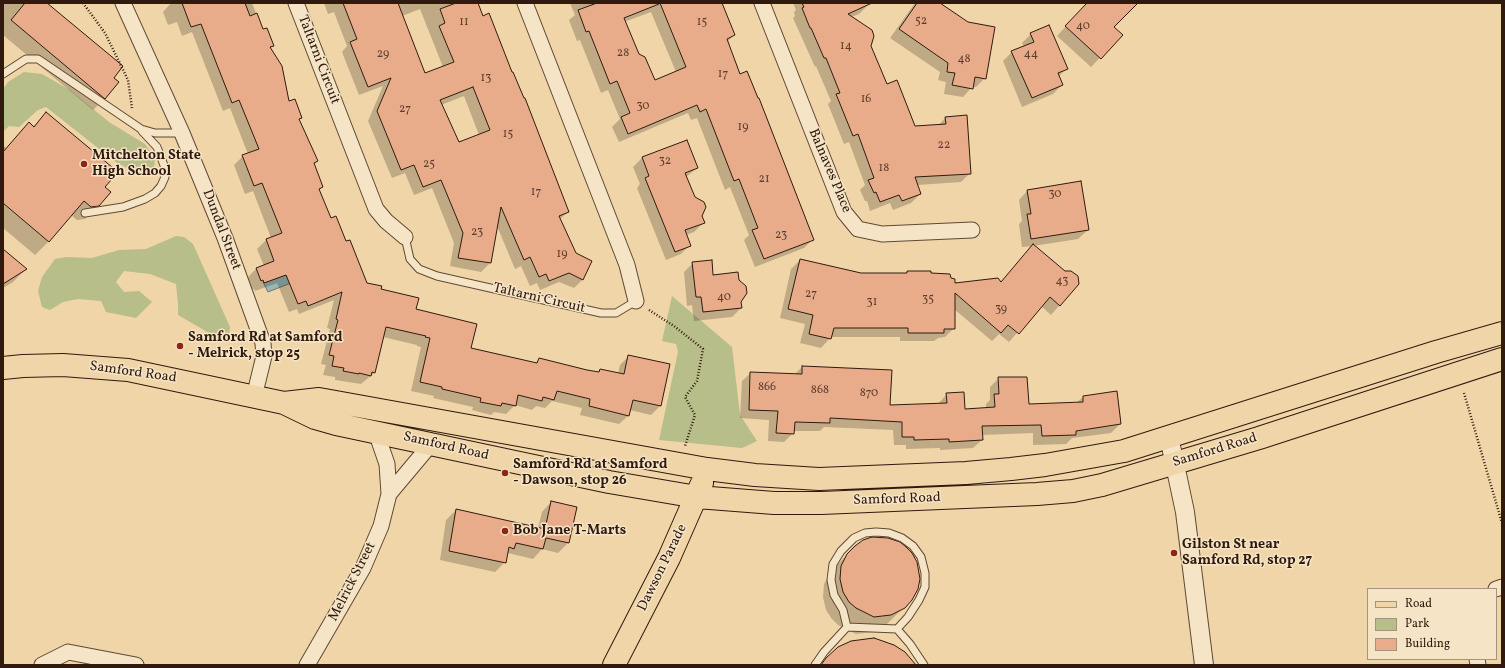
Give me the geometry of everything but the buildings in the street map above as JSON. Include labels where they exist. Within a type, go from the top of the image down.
[{"type":"main road","name":"Samford Road","points":[[284,403],[319,399],[707,469],[755,475],[819,479],[966,473],[1011,470],[1124,451],[1502,333]]},
{"type":"main road","name":"Samford Road","points":[[3,368],[62,365],[128,370],[284,403],[315,418],[609,482],[697,497],[774,503],[821,503],[1037,494],[1102,485],[1259,438],[1502,359]]},
{"type":"main road","name":"Dawson Parade","points":[[614,665],[669,558],[697,497],[707,469]]},
{"type":"street","name":"Dundal Street","points":[[123,3],[182,133],[225,238],[263,343],[264,356],[254,397]]},
{"type":"street","name":"Taltarni Circuit","points":[[296,3],[376,209],[386,221],[405,237]]},
{"type":"street","points":[[525,3],[627,265],[636,301]]},
{"type":"street","name":"Balnaves Place","points":[[762,3],[844,212],[858,229],[882,234],[972,230]]},
{"type":"street","name":"Melrick Street","points":[[308,665],[363,568],[380,526],[389,494],[387,464],[376,432]]},
{"type":"street","points":[[1169,436],[1176,463],[1185,512],[1204,665]]},
{"type":"street","name":"Melrick Street","points":[[389,494],[431,444]]},
{"type":"street","points":[[42,665],[68,652],[136,665]]},
{"type":"lane","points":[[3,74],[26,59],[38,59],[141,129],[155,133],[182,133]]},
{"type":"lane","points":[[85,214],[122,207],[145,198],[154,193],[161,186],[165,178],[165,168],[157,147],[141,129]]},
{"type":"lane","name":"Taltarni Circuit","points":[[405,237],[410,259],[419,269],[437,276],[601,313],[616,314],[636,301]]},
{"type":"lane","points":[[847,627],[843,610],[834,595],[831,580],[833,564],[841,551],[854,538],[876,532],[889,533],[902,538],[913,546],[921,557],[925,572],[925,587],[919,600],[908,618],[897,629]]},
{"type":"lane","points":[[815,665],[824,652],[847,627],[897,629],[910,644],[924,665]]},
{"type":"path","points":[[84,3],[105,33],[128,80],[133,106],[132,124]]},
{"type":"path","points":[[636,301],[674,326],[703,349],[697,380],[685,397],[695,415],[684,448]]},
{"type":"path","points":[[1463,390],[1502,523]]},
{"type":"green space","points":[[24,72],[42,74],[70,90],[109,122],[145,144],[155,158],[154,168],[147,174],[136,172],[117,163],[46,107],[38,110],[19,127],[9,126],[3,132],[3,89],[8,82]]},
{"type":"green space","points":[[176,236],[184,237],[193,244],[230,327],[229,336],[221,340],[178,315],[176,284],[150,274],[124,271],[116,282],[124,292],[139,291],[152,302],[136,318],[106,312],[101,301],[78,299],[63,302],[50,310],[42,307],[38,291],[42,277],[55,259],[66,257],[92,258],[119,250],[146,249]]},
{"type":"green space","points":[[672,296],[732,347],[740,415],[757,441],[742,448],[659,440],[678,352],[676,344],[662,341]]},
{"type":"water","points":[[287,272],[291,283],[268,292],[263,282]]},
{"type":"place","name":"Mitchelton State High School","points":[[84,164]]},
{"type":"place","name":"Samford Rd at Samford - Melrick, stop 25","points":[[180,346]]},
{"type":"place","name":"Samford Rd at Samford - Dawson, stop 26","points":[[505,473]]},
{"type":"place","name":"Bob Jane T-Marts","points":[[505,531]]},
{"type":"place","name":"Gilston St near Samford Rd, stop 27","points":[[1174,553]]}]
